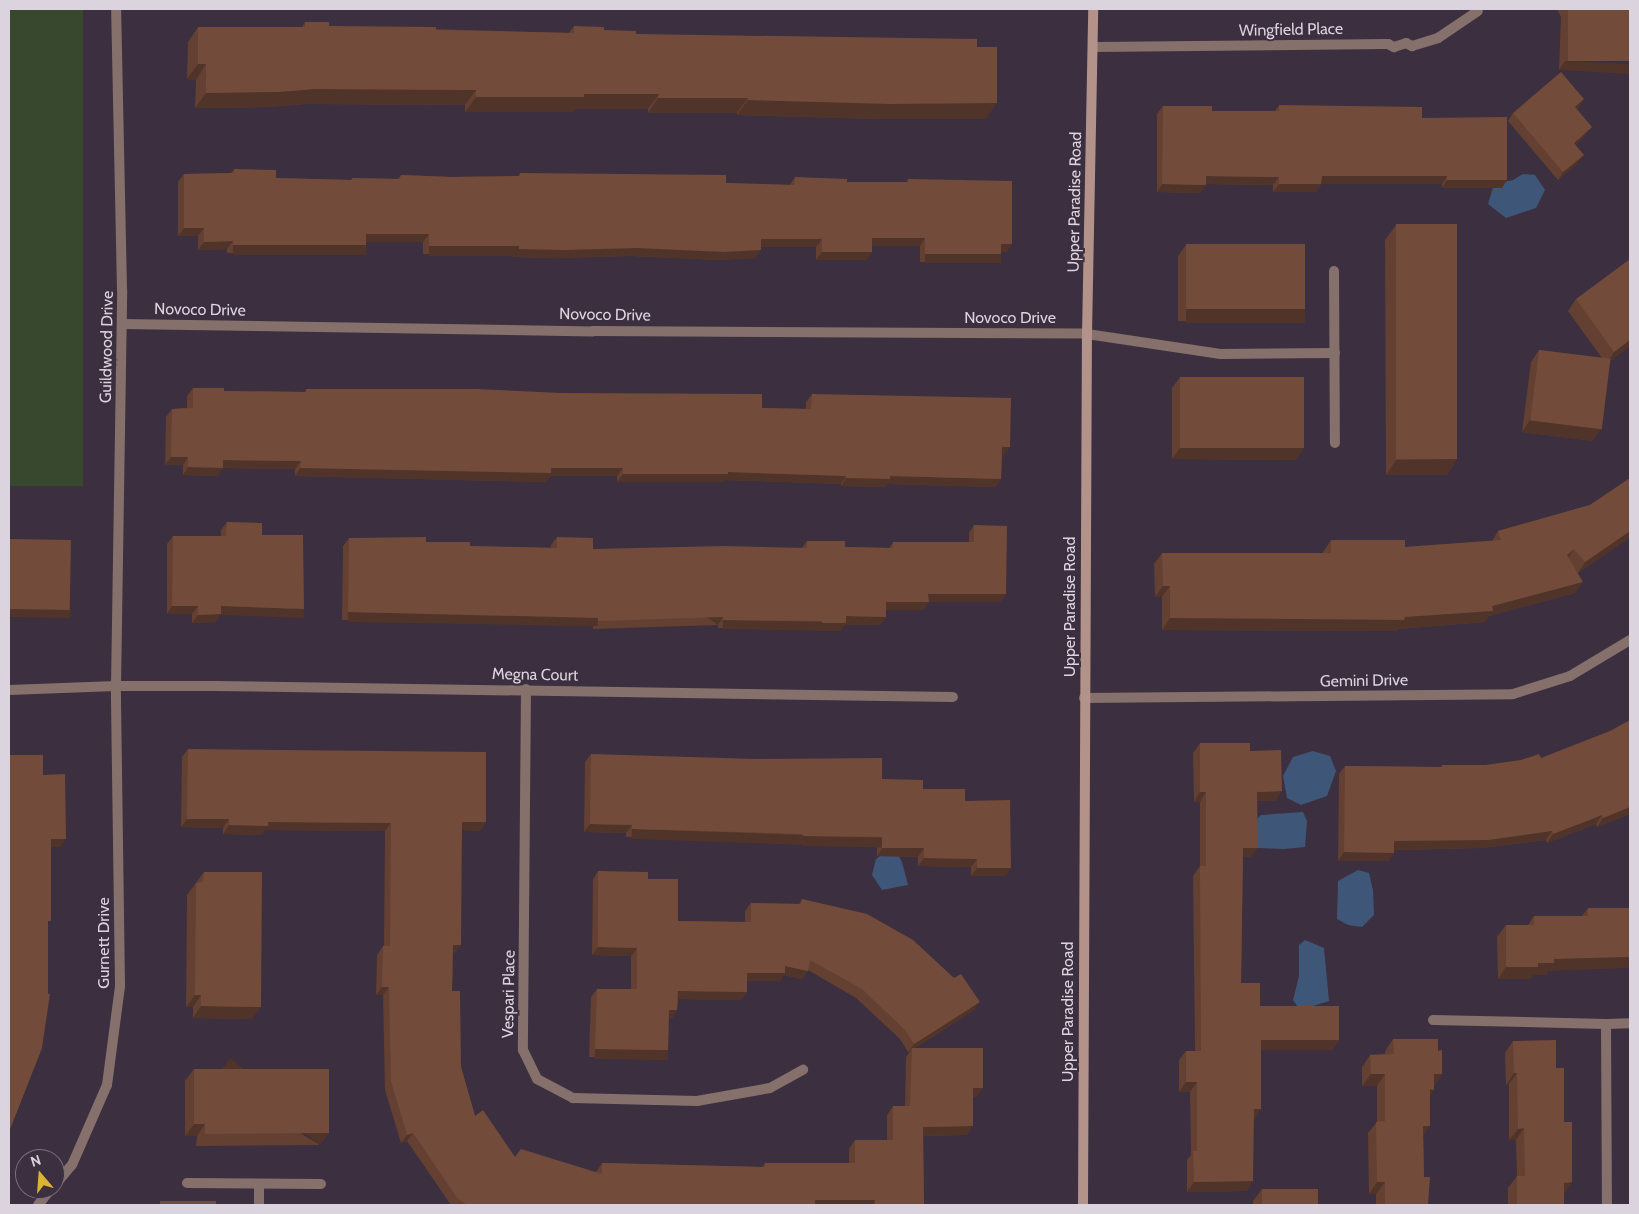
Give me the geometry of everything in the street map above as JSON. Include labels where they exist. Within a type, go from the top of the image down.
[{"type":"main road","name":"Upper Paradise Road","points":[[1083,1205],[1087,334],[1094,48],[1093,9]]},
{"type":"street","name":"Guildwood Drive","points":[[116,9],[122,324],[116,686]]},
{"type":"street","name":"Wingfield Place","points":[[1094,48],[1388,44],[1394,47],[1406,43],[1412,46],[1438,38],[1478,11]]},
{"type":"street","points":[[1334,271],[1335,443]]},
{"type":"street","name":"Novoco Drive","points":[[122,324],[603,331],[1087,334],[1221,354],[1335,352]]},
{"type":"street","name":"Gemini Drive","points":[[1084,698],[1513,694],[1570,676],[1630,640]]},
{"type":"street","name":"Megna Court","points":[[9,690],[116,686],[953,697]]},
{"type":"street","name":"Gurnett Drive","points":[[65,1173],[72,1165],[108,1085],[120,986],[116,686]]},
{"type":"street","name":"Vespari Place","points":[[526,690],[523,1050],[537,1079],[573,1098],[697,1101],[770,1088],[803,1070]]},
{"type":"street","points":[[1433,1020],[1606,1024],[1630,1022]]},
{"type":"street","points":[[1606,1024],[1607,1205]]},
{"type":"street","points":[[187,1183],[321,1184]]},
{"type":"street","points":[[259,1184],[259,1205]]},
{"type":"green space","points":[[9,9],[83,9],[83,486],[9,486]]},
{"type":"water","points":[[1523,174],[1535,175],[1545,190],[1536,208],[1506,218],[1488,204],[1494,184],[1513,180]]},
{"type":"water","points":[[1313,751],[1330,756],[1336,771],[1327,796],[1301,805],[1287,798],[1283,776],[1293,757]]},
{"type":"water","points":[[1303,812],[1307,821],[1305,847],[1284,849],[1258,848],[1252,835],[1254,822],[1261,815]]},
{"type":"water","points":[[884,853],[897,853],[902,862],[908,885],[882,890],[872,875],[876,859]]},
{"type":"water","points":[[1358,870],[1369,873],[1373,890],[1374,915],[1362,927],[1348,925],[1337,919],[1338,881]]},
{"type":"water","points":[[1305,940],[1324,948],[1329,1001],[1300,1010],[1293,1000],[1299,976],[1299,945]]},
{"type":"building","points":[[1568,9],[1630,9],[1630,61],[1568,61]]},
{"type":"building","points":[[305,22],[329,22],[329,26],[436,27],[436,30],[574,33],[574,26],[604,27],[604,30],[636,31],[636,34],[977,39],[977,47],[997,47],[997,103],[890,104],[748,100],[748,98],[658,98],[659,94],[584,94],[584,97],[476,97],[476,90],[315,89],[280,92],[206,93],[206,64],[198,64],[198,27],[305,27]]},
{"type":"building","points":[[1561,72],[1584,99],[1575,107],[1592,127],[1574,143],[1584,155],[1563,172],[1513,113]]},
{"type":"building","points":[[1279,105],[1422,107],[1422,118],[1507,117],[1507,180],[1447,180],[1447,176],[1322,176],[1321,184],[1279,184],[1279,177],[1206,176],[1206,185],[1162,184],[1163,106],[1212,106],[1212,111],[1279,111]]},
{"type":"building","points":[[234,169],[276,170],[276,178],[352,180],[352,178],[400,179],[401,175],[451,177],[520,176],[520,173],[726,175],[726,183],[794,185],[795,177],[847,179],[847,182],[908,182],[908,179],[1012,181],[1012,244],[1001,244],[1001,254],[925,254],[925,238],[872,238],[872,252],[822,252],[822,239],[761,239],[761,250],[725,252],[637,248],[562,250],[519,249],[519,246],[429,246],[429,234],[366,234],[366,245],[233,245],[233,241],[204,242],[204,228],[184,228],[184,174],[234,173]]},
{"type":"building","points":[[1396,224],[1457,224],[1457,459],[1396,459]]},
{"type":"building","points":[[1186,244],[1305,244],[1305,309],[1186,309]]},
{"type":"building","points":[[1630,259],[1630,340],[1614,352],[1576,299]]},
{"type":"building","points":[[1539,350],[1610,359],[1602,429],[1530,420]]},
{"type":"building","points":[[1180,377],[1304,377],[1304,448],[1180,448]]},
{"type":"building","points":[[193,388],[224,388],[224,391],[306,392],[306,389],[476,389],[561,393],[762,394],[762,408],[811,409],[812,394],[1011,398],[1010,447],[1002,447],[1001,479],[890,476],[890,479],[846,478],[846,476],[728,472],[728,474],[623,474],[623,468],[551,468],[551,473],[300,468],[301,461],[223,460],[223,468],[188,467],[188,457],[171,457],[172,409],[193,408]]},
{"type":"building","points":[[1630,478],[1630,531],[1585,562],[1574,549],[1567,555],[1583,582],[1492,606],[1493,611],[1405,617],[1404,620],[1170,618],[1170,586],[1163,586],[1162,553],[1331,553],[1331,540],[1405,540],[1405,547],[1501,540],[1498,531],[1590,505]]},
{"type":"building","points":[[227,522],[262,523],[262,535],[303,535],[304,609],[221,606],[221,614],[198,615],[198,606],[172,606],[173,536],[226,536]]},
{"type":"building","points":[[974,525],[1007,526],[1006,594],[928,594],[929,602],[886,602],[886,617],[846,616],[846,623],[723,620],[723,617],[598,621],[598,618],[348,612],[349,538],[426,537],[426,542],[470,542],[470,546],[557,548],[557,537],[593,538],[593,549],[725,546],[807,548],[807,541],[845,541],[845,547],[893,548],[893,542],[974,542]]},
{"type":"building","points":[[9,539],[71,540],[70,610],[9,609]]},
{"type":"building","points":[[1630,720],[1630,807],[1603,818],[1602,815],[1553,834],[1552,831],[1488,840],[1394,841],[1394,853],[1344,852],[1345,766],[1442,767],[1442,765],[1486,765],[1521,760],[1539,754],[1541,758],[1610,731]]},
{"type":"building","points":[[1200,743],[1250,743],[1250,751],[1281,750],[1282,791],[1257,792],[1258,848],[1243,848],[1241,983],[1260,983],[1260,1006],[1339,1006],[1339,1040],[1261,1040],[1261,1109],[1254,1109],[1253,1181],[1194,1182],[1193,1151],[1197,1151],[1197,1082],[1186,1082],[1186,1051],[1201,1051],[1200,866],[1206,866],[1206,792],[1200,792]]},
{"type":"building","points":[[188,749],[486,752],[486,822],[462,822],[461,945],[453,945],[452,991],[460,991],[461,1067],[475,1116],[483,1110],[515,1157],[521,1149],[602,1174],[602,1163],[765,1167],[765,1163],[855,1163],[855,1140],[893,1140],[893,1106],[910,1106],[912,1048],[983,1048],[983,1088],[973,1088],[973,1126],[923,1127],[924,1205],[874,1205],[875,1200],[815,1200],[815,1205],[467,1205],[457,1198],[413,1133],[407,1135],[391,1081],[389,987],[382,987],[383,946],[390,946],[391,823],[268,822],[268,826],[229,825],[229,819],[187,819]]},
{"type":"building","points":[[591,754],[756,759],[882,758],[882,779],[923,780],[923,789],[965,789],[965,801],[1010,800],[1011,868],[977,868],[977,859],[924,858],[924,848],[882,848],[882,837],[803,836],[803,834],[632,829],[632,825],[590,824]]},
{"type":"building","points":[[9,755],[43,755],[43,775],[65,774],[66,839],[51,839],[51,921],[48,921],[48,994],[50,994],[42,1048],[9,1130]]},
{"type":"building","points":[[598,871],[648,872],[648,879],[678,879],[678,921],[751,922],[751,903],[801,904],[802,899],[867,914],[913,940],[954,978],[961,974],[980,1002],[914,1044],[905,1030],[862,989],[810,960],[808,971],[785,966],[785,973],[747,973],[747,992],[678,991],[677,1010],[669,1010],[668,1050],[595,1049],[597,989],[637,989],[637,948],[598,947]]},
{"type":"building","points":[[204,872],[262,872],[261,1007],[201,1006],[201,995],[195,995],[196,883],[203,882]]},
{"type":"building","points":[[1588,908],[1630,908],[1630,957],[1554,959],[1554,963],[1538,963],[1538,967],[1506,967],[1506,925],[1534,925],[1534,916],[1588,916]]},
{"type":"building","points":[[1393,1039],[1438,1039],[1438,1051],[1442,1050],[1442,1074],[1434,1074],[1434,1090],[1430,1089],[1430,1126],[1423,1126],[1424,1177],[1430,1177],[1428,1205],[1385,1205],[1385,1182],[1377,1182],[1376,1122],[1385,1121],[1385,1074],[1371,1074],[1370,1055],[1394,1054]]},
{"type":"building","points":[[1556,1040],[1556,1068],[1564,1068],[1564,1122],[1572,1122],[1572,1182],[1564,1183],[1564,1205],[1517,1205],[1517,1176],[1525,1176],[1524,1128],[1518,1129],[1517,1073],[1514,1073],[1513,1041]]},
{"type":"building","points":[[194,1069],[329,1069],[329,1133],[205,1134],[205,1124],[194,1124]]},
{"type":"building","points":[[1262,1189],[1318,1189],[1318,1205],[1262,1205]]},
{"type":"building","points":[[160,1201],[216,1201],[216,1205],[160,1205]]}]
